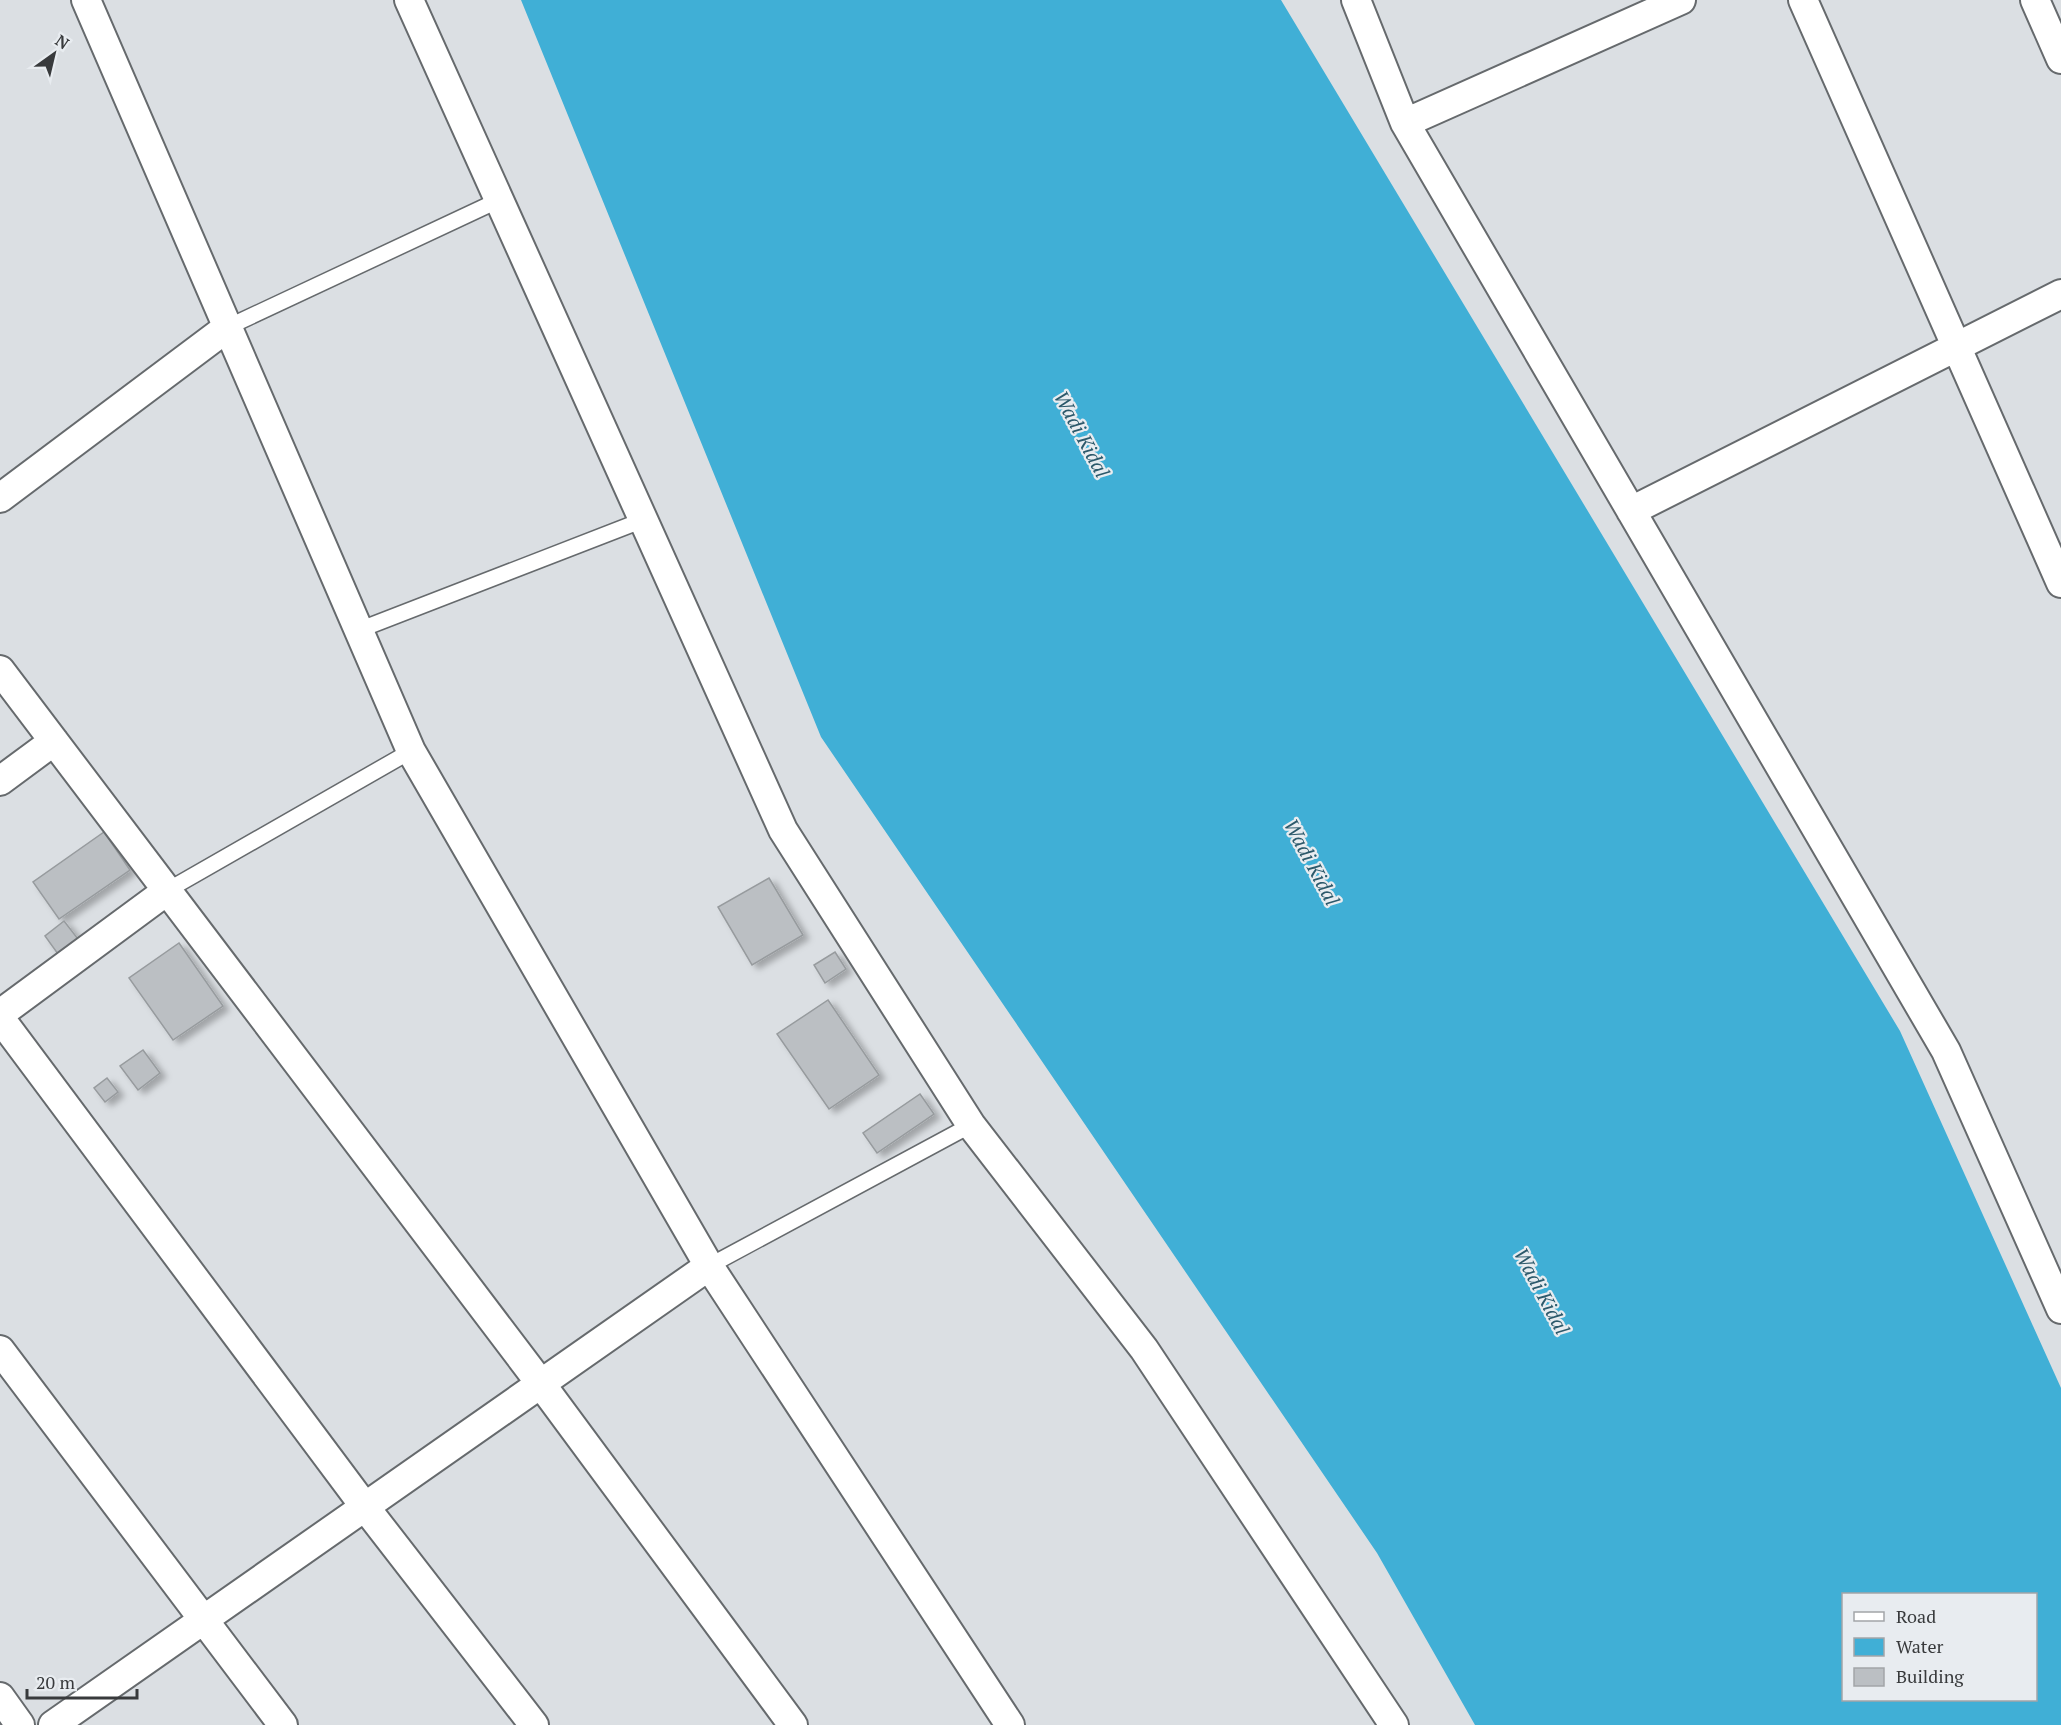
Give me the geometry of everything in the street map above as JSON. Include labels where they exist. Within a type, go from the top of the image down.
[{"type":"street","points":[[86,0],[411,751],[709,1266],[1010,1725]]},
{"type":"street","points":[[409,0],[783,830],[971,1125],[1144,1349],[1394,1725]]},
{"type":"street","points":[[1356,0],[1405,123],[1946,1051],[2061,1309]]},
{"type":"street","points":[[1405,123],[1681,0]]},
{"type":"street","points":[[1803,0],[2061,583]]},
{"type":"street","points":[[2035,0],[2061,59]]},
{"type":"street","points":[[1631,511],[2061,294]]},
{"type":"street","points":[[0,498],[228,327]]},
{"type":"street","points":[[0,670],[541,1384],[793,1725]]},
{"type":"street","points":[[0,781],[54,741]]},
{"type":"street","points":[[168,890],[0,1016],[365,1507],[534,1725]]},
{"type":"street","points":[[53,1725],[709,1266]]},
{"type":"street","points":[[0,1350],[283,1725]]},
{"type":"street","points":[[0,1697],[20,1725]]},
{"type":"lane","points":[[228,327],[499,200]]},
{"type":"lane","points":[[359,630],[643,520]]},
{"type":"lane","points":[[168,890],[411,751]]},
{"type":"lane","points":[[709,1266],[971,1125]]},
{"type":"water","name":"Wadi Kidal","points":[[521,0],[1281,0],[1900,1031],[2061,1388],[2061,1725],[1475,1725],[1377,1553],[821,737]]},
{"type":"building","points":[[104,832],[130,870],[59,919],[33,882]]},
{"type":"building","points":[[769,878],[803,935],[752,965],[718,907]]},
{"type":"building","points":[[64,921],[78,939],[58,954],[45,936]]},
{"type":"building","points":[[179,943],[223,1006],[173,1040],[129,978]]},
{"type":"building","points":[[835,952],[846,969],[825,983],[814,965]]},
{"type":"building","points":[[828,1000],[879,1075],[829,1109],[777,1034]]},
{"type":"building","points":[[143,1050],[160,1073],[138,1090],[120,1066]]},
{"type":"building","points":[[107,1078],[118,1092],[105,1102],[94,1088]]},
{"type":"building","points":[[920,1094],[934,1114],[877,1153],[863,1133]]}]
